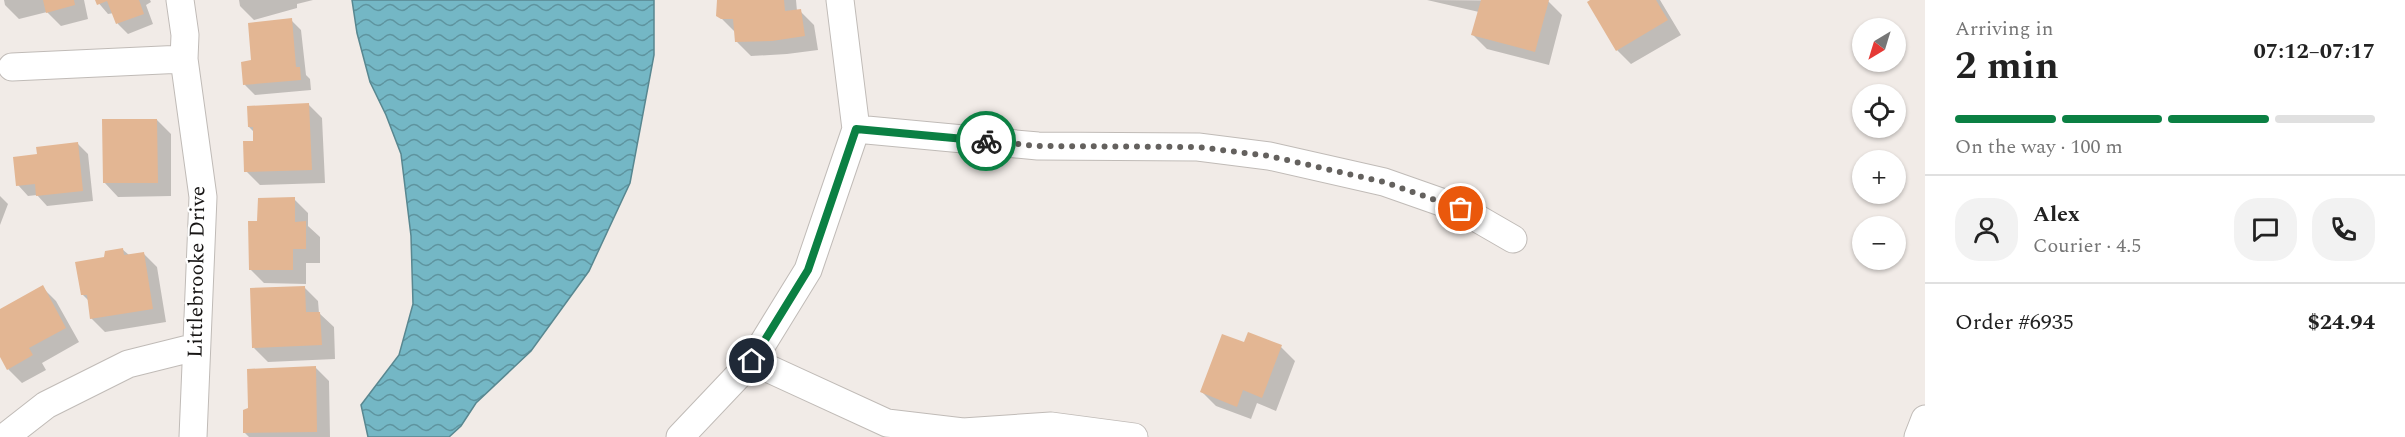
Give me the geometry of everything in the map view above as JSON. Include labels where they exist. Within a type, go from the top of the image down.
[{"type":"street","name":"Littlebrooke Drive","points":[[180,0],[185,34],[184,59],[203,197],[193,437]]},
{"type":"street","points":[[680,437],[752,361],[808,270],[856,129],[840,3]]},
{"type":"street","points":[[12,67],[184,59]]},
{"type":"street","points":[[856,129],[1038,146],[1198,147],[1269,156],[1384,182],[1461,209],[1513,239]]},
{"type":"street","points":[[5,437],[46,405],[128,364],[196,347]]},
{"type":"street","points":[[752,361],[887,423],[963,432],[1051,426],[1134,437]]},
{"type":"street","points":[[1918,437],[1925,419]]},
{"type":"water","points":[[352,0],[654,0],[654,55],[630,183],[589,271],[531,351],[476,403],[461,426],[449,437],[368,437],[361,405],[399,355],[413,304],[411,236],[401,154],[370,82],[357,33]]},
{"type":"building","points":[[43,0],[74,0],[75,5],[46,13]]},
{"type":"building","points":[[95,0],[139,0],[144,14],[116,24],[107,1],[97,5]]},
{"type":"building","points":[[717,0],[784,0],[785,11],[801,9],[805,36],[772,41],[735,42],[733,19],[721,19],[716,16]]},
{"type":"building","points":[[1481,0],[1549,0],[1535,52],[1471,35]]},
{"type":"building","points":[[1590,0],[1656,0],[1668,20],[1616,51],[1587,2]]},
{"type":"building","points":[[292,18],[296,67],[300,67],[301,80],[243,85],[241,62],[251,60],[248,23]]},
{"type":"building","points":[[309,103],[312,170],[244,172],[243,141],[253,141],[253,127],[248,127],[247,106]]},
{"type":"building","points":[[102,119],[157,119],[158,183],[103,183]]},
{"type":"building","points":[[78,142],[83,191],[36,196],[35,184],[16,186],[13,157],[37,154],[36,147]]},
{"type":"building","points":[[295,197],[295,222],[306,221],[306,249],[293,249],[293,270],[249,270],[248,221],[257,221],[258,198]]},
{"type":"building","points":[[123,248],[124,255],[144,252],[153,309],[90,319],[87,295],[81,295],[75,262],[104,257],[105,251]]},
{"type":"building","points":[[43,285],[66,328],[29,348],[33,355],[7,370],[0,357],[0,309]]},
{"type":"building","points":[[305,286],[306,312],[320,312],[322,345],[252,348],[250,288]]},
{"type":"building","points":[[1248,332],[1282,345],[1262,398],[1243,390],[1237,407],[1200,392],[1222,334],[1244,342]]},
{"type":"building","points":[[316,366],[317,432],[243,433],[243,410],[248,408],[247,369]]},
{"type":"way so far","points":[[986,141],[1038,146],[1198,147],[1269,156],[1384,182],[1461,209]]},
{"type":"route","points":[[752,361],[808,270],[856,129],[986,141]]}]
